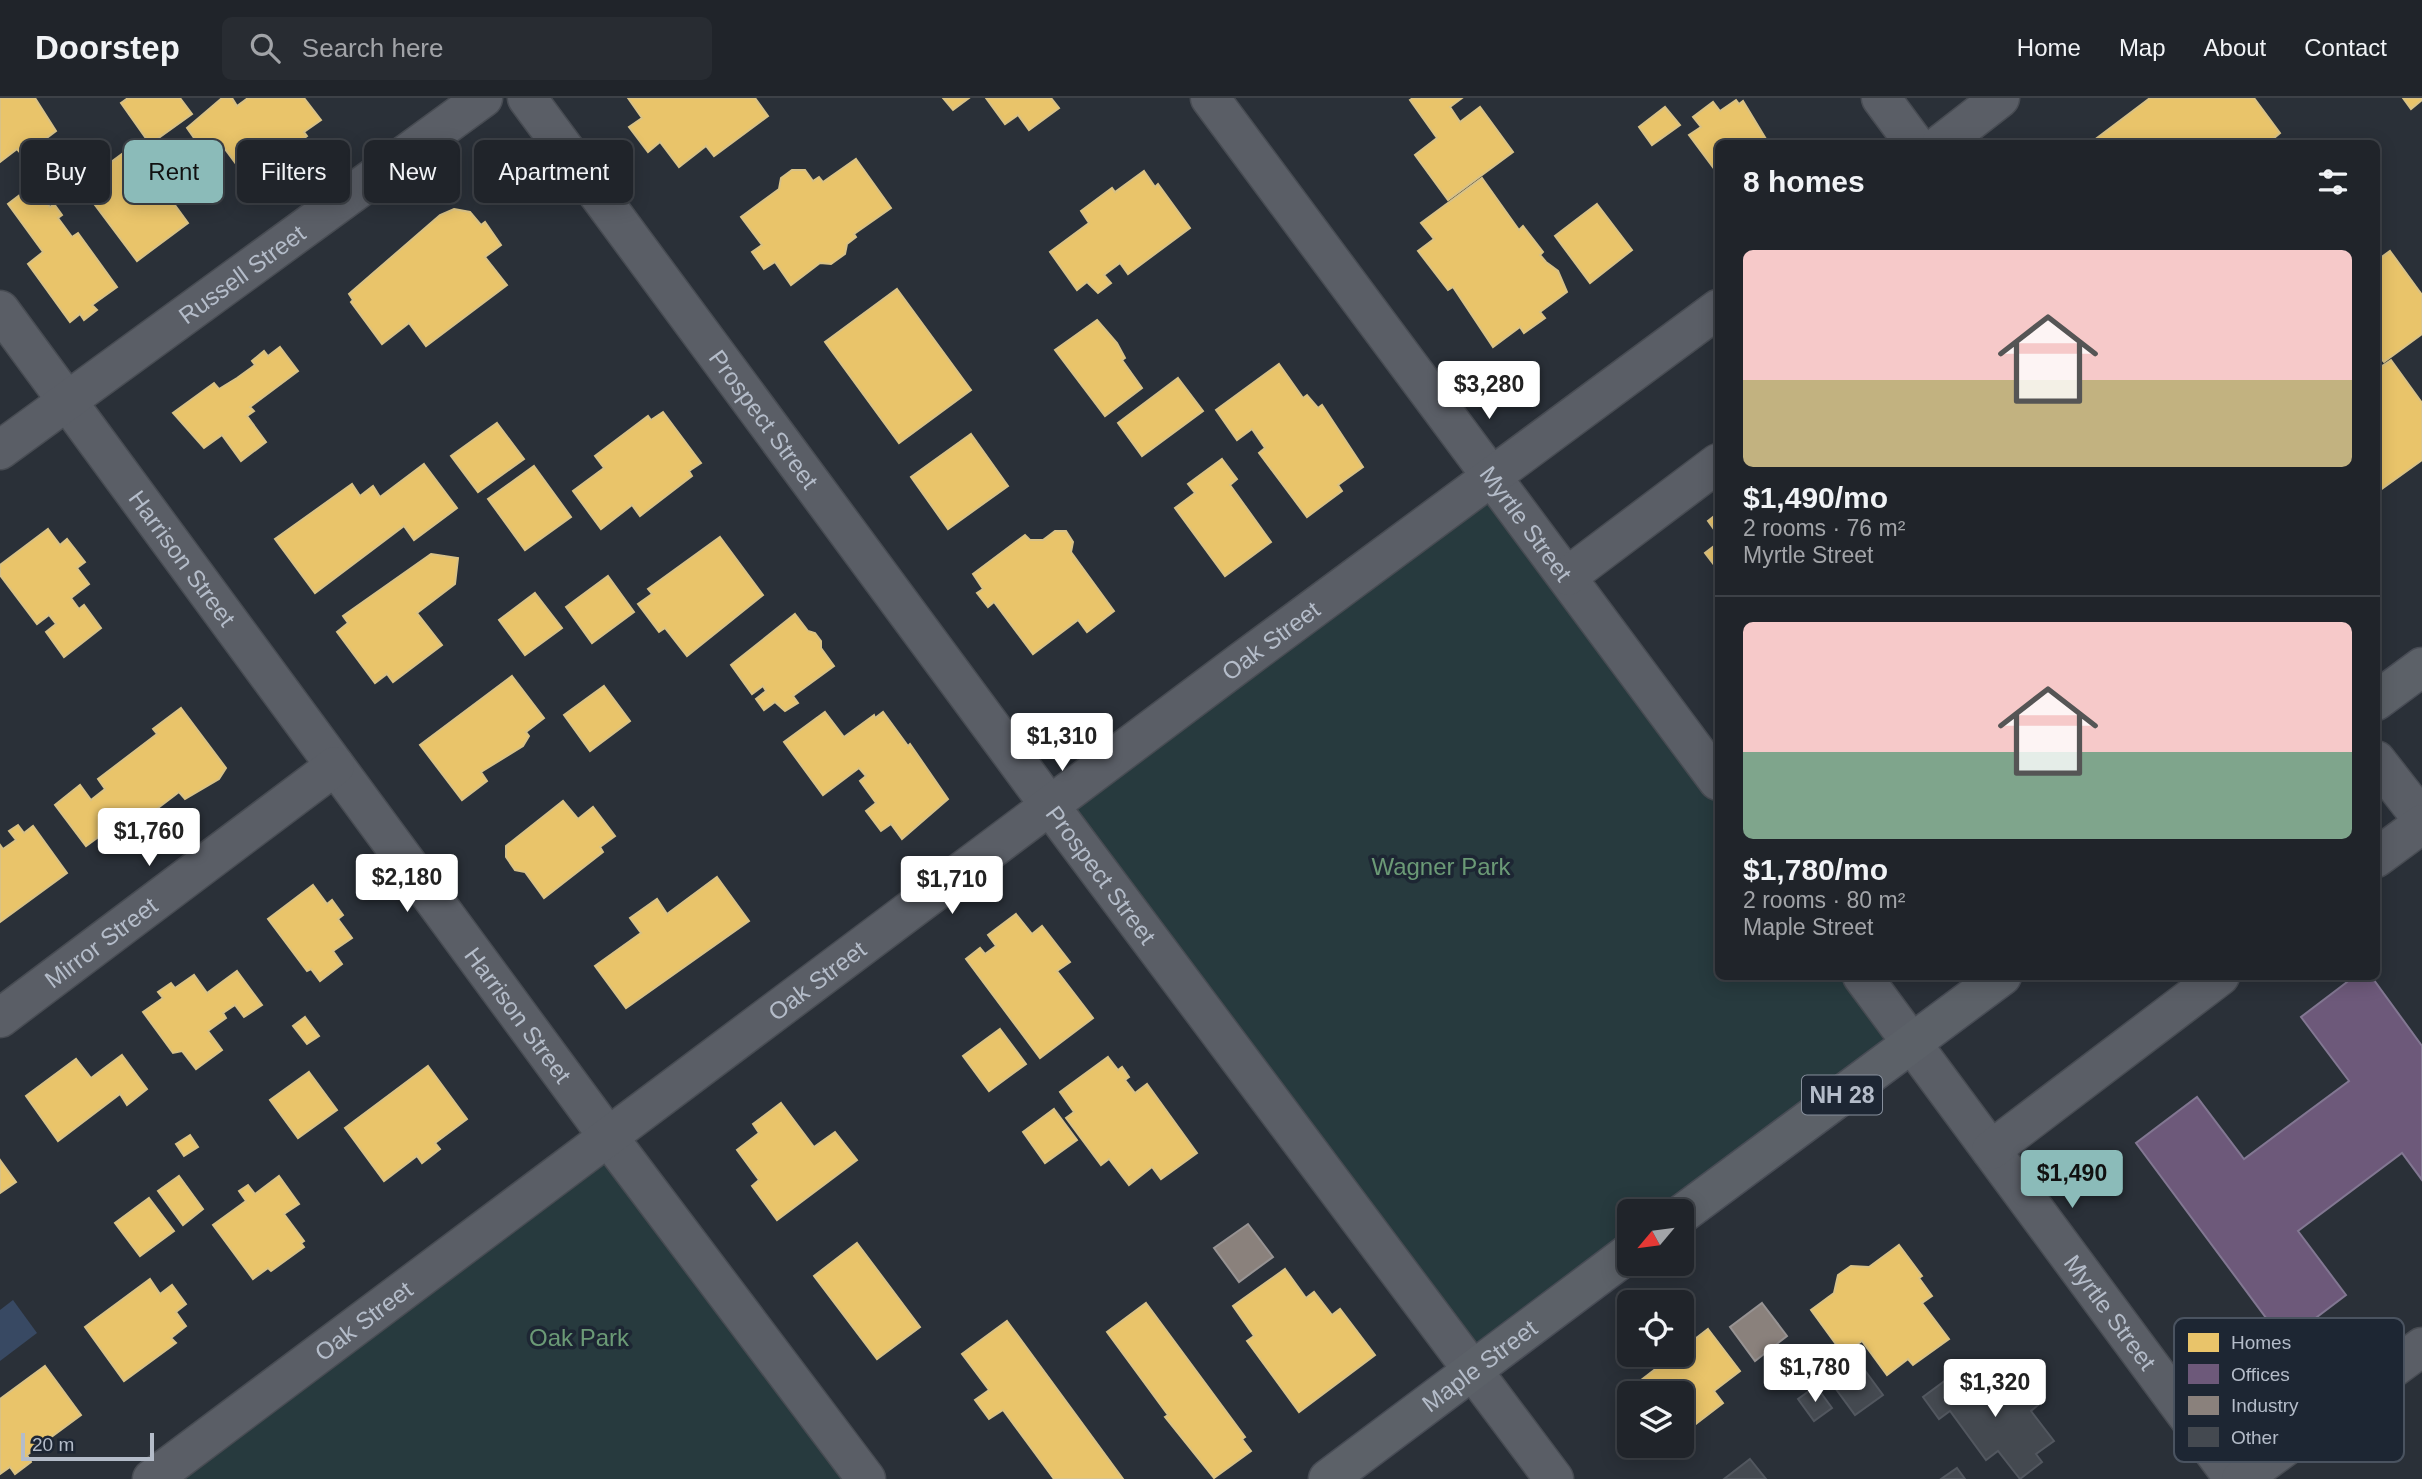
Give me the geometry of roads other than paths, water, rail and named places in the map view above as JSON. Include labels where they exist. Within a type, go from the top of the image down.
[{"type":"main road","points":[[2380,698],[2422,667]]},
{"type":"main road","name":"NH 28","points":[[1694,1205],[1997,980]]},
{"type":"main road","name":"Maple Street","points":[[1328,1479],[1617,1262]]},
{"type":"street","name":"Russell Street","points":[[0,450],[482,98]]},
{"type":"street","name":"Prospect Street","points":[[527,98],[1050,806],[1554,1479]]},
{"type":"street","name":"Myrtle Street","points":[[1210,98],[1494,475],[1715,777]]},
{"type":"street","points":[[1881,98],[1912,140]]},
{"type":"street","points":[[1946,140],[2000,98]]},
{"type":"street","name":"Harrison Street","points":[[0,310],[609,1138],[866,1479]]},
{"type":"street","name":"Oak Street","points":[[152,1479],[1715,311]]},
{"type":"street","points":[[1568,576],[1715,465]]},
{"type":"street","points":[[2380,765],[2422,822],[2380,856]]},
{"type":"street","name":"Mirror Street","points":[[0,1018],[335,766]]},
{"type":"street","name":"Myrtle Street","points":[[1865,980],[2174,1398]]},
{"type":"street","points":[[1991,1150],[2215,980]]},
{"type":"street","points":[[2404,1360],[2422,1347]]},
{"type":"street","name":"Myrtle Street","points":[[2221,1462],[2234,1479]]},
{"type":"street","points":[[2241,1479],[2264,1462]]},
{"type":"water","points":[[13,1300],[37,1333],[0,1361],[0,1310]]},
{"type":"park label","name":"Wagner Park","points":[[1441,866]]},
{"type":"park label","name":"Oak Park","points":[[579,1337]]}]
